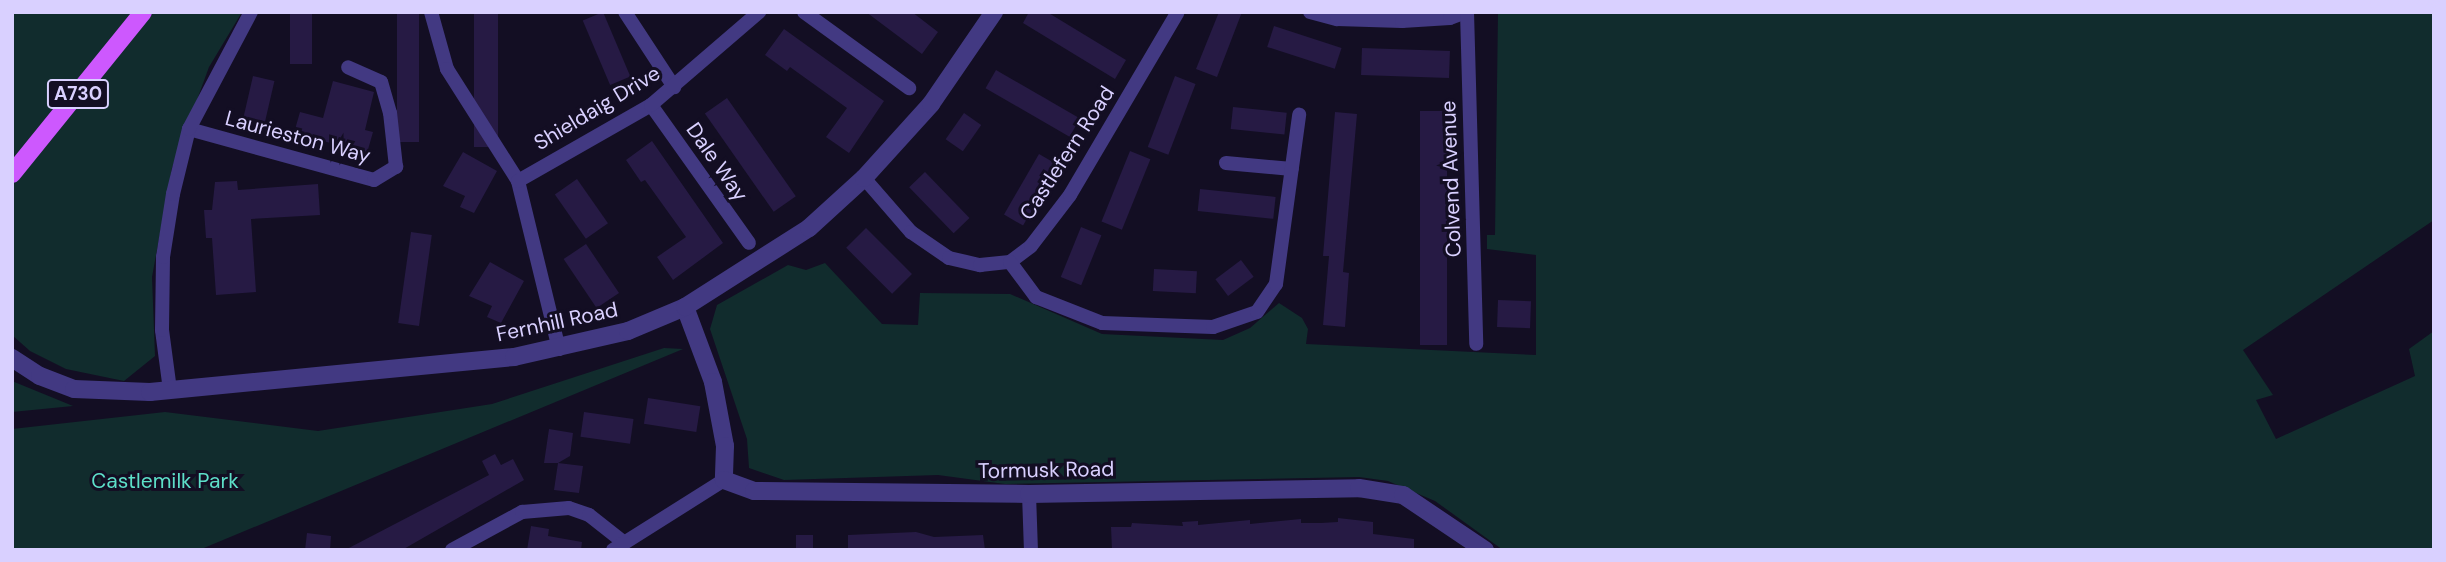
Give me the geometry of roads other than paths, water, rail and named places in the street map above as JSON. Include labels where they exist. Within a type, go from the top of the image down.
[{"type":"main road","name":"A730","points":[[12,173],[143,12]]},
{"type":"street","points":[[170,390],[162,330],[163,257],[189,129],[251,12]]},
{"type":"street","points":[[431,12],[447,69],[518,181],[559,349]]},
{"type":"street","points":[[625,12],[674,86]]},
{"type":"street","name":"Shieldaig Drive","points":[[518,181],[650,105],[759,12]]},
{"type":"street","points":[[804,12],[909,88]]},
{"type":"street","name":"Fernhill Road","points":[[12,358],[40,376],[74,389],[100,393],[170,390],[559,349],[628,331],[685,307],[809,228],[864,178],[931,104],[994,12]]},
{"type":"street","name":"Castlefern Road","points":[[1010,262],[1031,246],[1070,195],[1178,12]]},
{"type":"street","points":[[1310,12],[1337,19],[1402,21],[1450,18],[1466,12]]},
{"type":"street","name":"Colvend Avenue","points":[[1466,12],[1476,344]]},
{"type":"street","name":"Laurieston Way","points":[[189,129],[374,180],[396,167],[390,113],[381,82],[348,68]]},
{"type":"street","name":"Dale Way","points":[[650,105],[749,243]]},
{"type":"street","points":[[864,178],[911,232],[949,258],[979,265],[1010,262],[1036,297],[1102,323],[1213,327],[1257,312],[1276,284],[1299,116]]},
{"type":"street","points":[[1226,163],[1292,169]]},
{"type":"street","points":[[452,550],[522,512],[569,508],[590,515],[617,545],[724,480],[725,446],[713,382],[685,307]]},
{"type":"street","name":"Tormusk Road","points":[[724,480],[754,491],[1029,494],[1359,488],[1403,495],[1485,550]]},
{"type":"street","points":[[1029,494],[1031,550]]},
{"type":"park label","name":"Castlemilk Park","points":[[165,481]]}]
